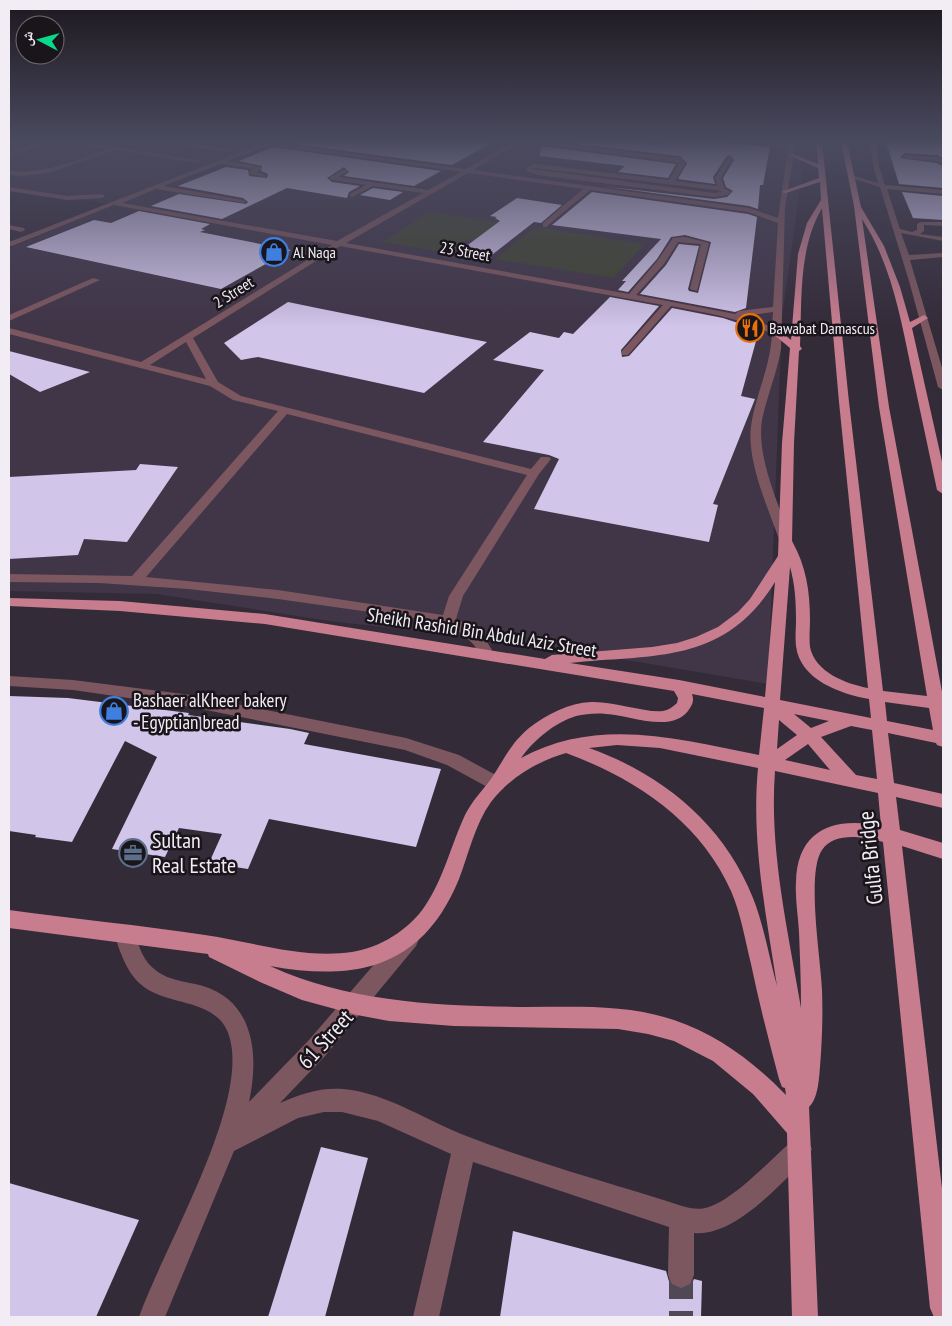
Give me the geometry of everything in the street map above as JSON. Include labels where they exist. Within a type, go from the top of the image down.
[{"type":"main road","points":[[805,1317],[799,1131],[793,1022],[769,871],[764,800],[776,642],[786,549],[788,443],[803,248],[810,223],[822,204]]},
{"type":"main road","name":"Gulfa Bridge","points":[[824,204],[844,402],[943,1308]]},
{"type":"main road","points":[[856,206],[873,230],[882,249],[907,327],[940,457],[943,490]]},
{"type":"main road","points":[[856,206],[884,407],[943,740]]},
{"type":"main road","points":[[907,327],[924,318]]},
{"type":"main road","points":[[777,333],[796,348]]},
{"type":"main road","points":[[537,662],[575,656],[653,651],[708,639],[722,632],[745,614],[786,549]]},
{"type":"main road","points":[[786,549],[796,561],[802,581],[803,648],[812,666],[828,679],[848,689],[934,704],[943,703]]},
{"type":"main road","name":"Sheikh Rashid Bin Abdul Aziz Street","points":[[9,602],[120,606],[265,619],[679,686],[943,740]]},
{"type":"main road","points":[[9,918],[206,944],[321,964],[339,963],[373,956],[397,944],[418,929],[434,911],[446,891],[475,814],[497,784],[512,756],[522,744],[553,719],[568,712],[594,707],[661,717],[671,715],[684,706],[684,691],[679,686]]},
{"type":"main road","points":[[772,705],[809,735],[851,781]]},
{"type":"main road","points":[[768,763],[809,735],[847,721]]},
{"type":"main road","points":[[497,784],[528,761],[566,747],[616,739],[649,740],[768,763],[943,801]]},
{"type":"main road","points":[[566,747],[624,770],[668,797],[689,816],[726,862],[750,918],[799,1131]]},
{"type":"main road","points":[[799,1131],[812,1029],[806,881],[807,867],[816,844],[824,836],[836,831],[849,829],[864,830],[943,851]]},
{"type":"main road","points":[[206,944],[253,970],[305,990],[356,1005],[422,1014],[618,1018],[644,1021],[670,1028],[695,1038],[724,1054],[751,1074],[776,1099],[799,1131]]},
{"type":"street","points":[[9,244],[108,204]]},
{"type":"street","name":"23 Street","points":[[123,204],[722,314],[752,321],[777,333]]},
{"type":"street","name":"2 Street","points":[[143,366],[338,244],[408,204]]},
{"type":"street","points":[[546,225],[570,204]]},
{"type":"street","points":[[704,204],[749,210],[776,208]]},
{"type":"street","points":[[778,204],[776,208],[781,222],[777,333],[773,367],[759,408],[756,436],[761,470],[786,549]]},
{"type":"street","points":[[889,204],[943,387]]},
{"type":"street","points":[[749,210],[781,222]]},
{"type":"street","points":[[912,234],[920,231],[921,224],[923,223],[943,224]]},
{"type":"street","points":[[10,232],[22,230],[29,226]]},
{"type":"street","points":[[897,230],[924,237],[943,239]]},
{"type":"street","points":[[924,237],[931,255]]},
{"type":"street","points":[[630,296],[661,262],[675,240],[681,238],[700,240],[705,243],[694,289]]},
{"type":"street","points":[[906,258],[943,255]]},
{"type":"street","points":[[9,318],[96,280]]},
{"type":"street","points":[[625,353],[669,304]]},
{"type":"street","name":"23 Street","points":[[722,314],[758,313],[778,309]]},
{"type":"street","points":[[9,331],[214,384],[237,398],[534,473]]},
{"type":"street","points":[[188,338],[214,384]]},
{"type":"street","points":[[135,580],[285,410]]},
{"type":"street","points":[[448,621],[456,596],[534,473],[545,459]]},
{"type":"street","points":[[9,578],[135,580],[276,594],[448,621],[469,631],[484,646],[487,655]]},
{"type":"street","points":[[9,681],[73,685],[191,701],[406,744],[454,760],[497,784]]},
{"type":"street","name":"61 Street","points":[[226,1142],[274,1094],[356,1005],[418,929]]},
{"type":"street","name":"61 Street","points":[[125,934],[133,961],[153,981],[167,988],[208,998],[225,1010],[237,1026],[243,1049],[236,1110],[226,1142],[152,1317]]},
{"type":"street","points":[[226,1142],[296,1107],[325,1101],[353,1102],[379,1110],[464,1147],[682,1219],[704,1221],[724,1213],[738,1204],[799,1131]]},
{"type":"street","points":[[426,1317],[464,1147]]},
{"type":"street","points":[[681,1275],[682,1219]]},
{"type":"shaded area","points":[[108,204],[798,204],[782,317],[768,684],[520,642],[329,621],[157,594],[9,591],[9,248],[115,205]]},
{"type":"green space","points":[[430,212],[522,226],[499,244],[468,239],[450,253],[382,242]]},
{"type":"green space","points":[[535,227],[645,244],[613,278],[495,259]]},
{"type":"building","points":[[156,204],[254,204],[222,219],[151,206]]},
{"type":"building","points":[[508,204],[562,205],[541,223],[534,222],[488,258],[457,253],[500,221],[495,218],[497,217],[490,216]]},
{"type":"building","points":[[578,204],[676,204],[748,214],[757,217],[746,308],[735,312],[640,294],[666,265],[679,244],[699,246],[688,289],[698,293],[711,242],[685,235],[671,237],[657,259],[628,292],[618,290],[626,281],[622,281],[661,239],[552,225]]},
{"type":"building","points":[[733,204],[758,204],[758,209]]},
{"type":"building","points":[[907,204],[943,204],[943,220],[913,218]]},
{"type":"building","points":[[139,211],[210,224],[201,229],[205,230],[200,232],[291,250],[221,289],[26,247],[94,220],[111,223]]},
{"type":"building","points":[[610,297],[659,306],[621,350],[622,357],[629,356],[672,308],[723,318],[759,330],[741,396],[755,399],[713,504],[718,505],[709,542],[534,509],[559,459],[549,455],[483,442],[544,370],[493,360],[530,332],[559,338],[564,332],[573,334]]},
{"type":"building","points":[[288,302],[487,342],[424,393],[258,357],[241,360],[224,343]]},
{"type":"building","points":[[9,351],[90,372],[40,392],[9,374]]},
{"type":"building","points":[[140,464],[178,467],[127,542],[84,539],[78,555],[9,559],[9,477],[136,470]]},
{"type":"building","points":[[9,696],[68,698],[189,713],[188,715],[290,729],[309,733],[304,744],[441,769],[416,847],[269,819],[248,869],[209,863],[222,834],[179,828],[165,857],[112,849],[157,757],[125,741],[72,842],[35,837],[36,835],[9,831]]},
{"type":"building","points":[[321,1147],[368,1158],[325,1317],[268,1317]]},
{"type":"building","points":[[9,1183],[139,1220],[96,1317],[9,1317]]},
{"type":"building","points":[[513,1231],[666,1271],[670,1285],[680,1290],[691,1286],[694,1279],[702,1281],[701,1317],[500,1317]]},
{"type":"tunnel","points":[[681,1275],[681,1317]]},
{"type":"place","name":"Al Naqa","points":[[274,252]]},
{"type":"place","name":"Bawabat Damascus","points":[[750,328]]},
{"type":"place","name":"Bashaer alKheer bakery - Egyptian bread","points":[[114,711]]},
{"type":"place","name":"Sultan Real Estate","points":[[133,853]]}]
